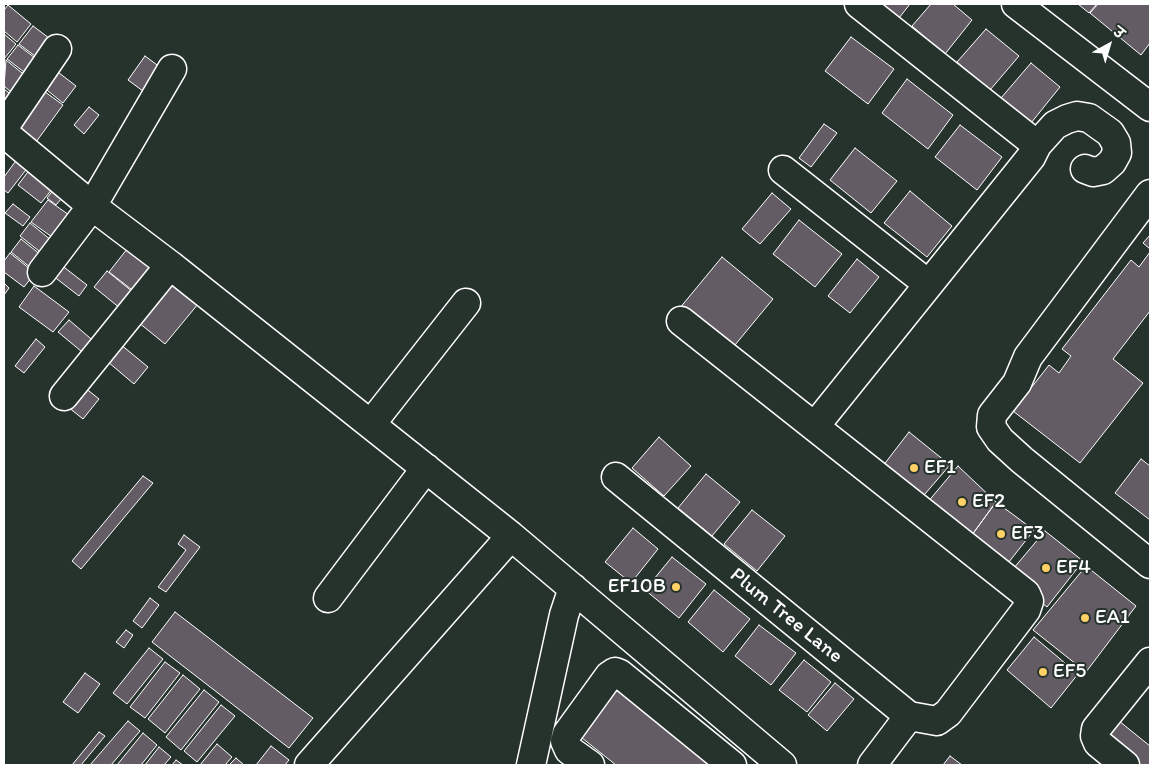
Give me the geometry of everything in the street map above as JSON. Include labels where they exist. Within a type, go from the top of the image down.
[{"type":"street","points":[[859,4],[1037,145]]},
{"type":"street","points":[[1016,4],[1150,107]]},
{"type":"street","points":[[57,49],[6,139],[170,265],[511,536],[782,765]]},
{"type":"street","points":[[42,272],[92,206],[172,69]]},
{"type":"street","points":[[814,426],[1031,157],[1037,145],[1055,125],[1077,116],[1089,118],[1110,133],[1116,144],[1117,153],[1112,162],[1103,170],[1093,172],[1085,169]]},
{"type":"street","points":[[783,170],[928,284]]},
{"type":"street","points":[[1150,194],[1028,357],[1016,383],[992,415],[991,427],[1000,440],[1022,460],[1150,564]]},
{"type":"street","points":[[64,396],[170,265]]},
{"type":"street","points":[[371,424],[466,303]]},
{"type":"street","points":[[681,321],[1026,594],[1029,601],[1026,610],[948,713],[937,721],[909,716],[872,765]]},
{"type":"street","points":[[328,598],[426,468]]},
{"type":"street","name":"Plum Tree Lane","points":[[616,477],[909,716]]},
{"type":"street","points":[[309,765],[511,536]]},
{"type":"street","points":[[531,765],[564,615],[573,588]]},
{"type":"street","points":[[1125,765],[1098,743],[1095,736],[1096,729],[1150,662]]},
{"type":"street","points":[[590,765],[569,750],[565,741],[567,734],[609,676],[615,672],[620,674],[732,765]]},
{"type":"building","points":[[882,4],[910,4],[899,18]]},
{"type":"building","points":[[931,4],[953,4],[972,20],[945,54],[912,26]]},
{"type":"building","points":[[1078,4],[1097,4],[1089,13]]},
{"type":"building","points":[[1098,4],[1150,4],[1150,43],[1141,55],[1090,13]]},
{"type":"building","points":[[8,5],[31,24],[17,42],[4,31],[4,10]]},
{"type":"building","points":[[33,26],[57,44],[43,62],[19,44]]},
{"type":"building","points":[[986,29],[1019,56],[990,90],[957,62]]},
{"type":"building","points":[[4,34],[16,44],[4,59]]},
{"type":"building","points":[[851,37],[894,69],[868,104],[825,71]]},
{"type":"building","points":[[18,45],[43,64],[32,78],[7,59]]},
{"type":"building","points":[[145,56],[164,70],[147,94],[128,80]]},
{"type":"building","points":[[6,60],[32,81],[18,98],[4,86]]},
{"type":"building","points":[[1031,63],[1060,87],[1031,123],[1001,98]]},
{"type":"building","points":[[50,66],[76,86],[63,103],[37,82]]},
{"type":"building","points":[[907,79],[953,115],[928,149],[882,113]]},
{"type":"building","points":[[37,86],[63,105],[36,142],[9,122]]},
{"type":"building","points":[[4,89],[18,100],[4,103]]},
{"type":"building","points":[[89,107],[99,115],[84,134],[74,125]]},
{"type":"building","points":[[824,124],[837,133],[811,167],[799,158]]},
{"type":"building","points":[[960,125],[1002,157],[977,190],[935,157]]},
{"type":"building","points":[[855,148],[897,181],[871,213],[830,180]]},
{"type":"building","points":[[18,158],[29,166],[8,193],[4,190],[4,177]]},
{"type":"building","points":[[33,165],[56,184],[41,203],[18,185]]},
{"type":"building","points":[[58,184],[67,192],[56,205],[47,198]]},
{"type":"building","points":[[910,191],[952,226],[927,257],[884,223]]},
{"type":"building","points":[[772,193],[791,209],[760,244],[742,229]]},
{"type":"building","points":[[48,200],[76,220],[59,242],[31,222]]},
{"type":"building","points":[[13,204],[30,217],[23,226],[5,213]]},
{"type":"building","points":[[799,220],[842,254],[815,287],[773,254]]},
{"type":"building","points":[[30,223],[57,245],[48,258],[20,236]]},
{"type":"building","points":[[1150,235],[1150,249],[1143,243]]},
{"type":"building","points":[[21,239],[46,259],[36,272],[11,252]]},
{"type":"building","points":[[131,244],[161,268],[140,296],[109,272]]},
{"type":"building","points":[[1150,252],[1150,311],[1113,359],[1143,383],[1080,463],[1013,411],[1049,365],[1059,373],[1071,356],[1062,349],[1131,260],[1139,267]]},
{"type":"building","points":[[10,253],[35,273],[24,287],[4,272],[4,261]]},
{"type":"building","points":[[722,257],[773,299],[730,351],[679,309]]},
{"type":"building","points":[[857,259],[879,277],[850,313],[828,296]]},
{"type":"building","points":[[56,261],[87,285],[79,296],[48,272]]},
{"type":"building","points":[[107,271],[139,297],[126,313],[94,287]]},
{"type":"building","points":[[170,272],[203,298],[165,344],[133,318]]},
{"type":"building","points":[[4,283],[9,288],[4,295]]},
{"type":"building","points":[[34,286],[69,312],[53,332],[19,307]]},
{"type":"building","points":[[69,320],[97,344],[87,356],[58,332]]},
{"type":"building","points":[[36,339],[45,347],[24,373],[15,366]]},
{"type":"building","points":[[114,339],[148,367],[134,384],[101,356]]},
{"type":"building","points":[[79,383],[99,399],[83,419],[63,403]]},
{"type":"building","name":"EF1","points":[[909,432],[950,465],[918,502],[879,471]]},
{"type":"building","points":[[659,437],[691,466],[664,496],[632,468]]},
{"type":"building","points":[[1141,459],[1150,466],[1150,520],[1115,493]]},
{"type":"building","name":"EF2","points":[[958,466],[996,502],[969,539],[927,503]]},
{"type":"building","points":[[706,474],[740,502],[712,536],[678,508]]},
{"type":"building","points":[[143,476],[153,483],[81,569],[72,561]]},
{"type":"building","name":"EF3","points":[[996,502],[1034,530],[1005,567],[969,539]]},
{"type":"building","points":[[752,510],[785,536],[757,571],[724,544]]},
{"type":"building","points":[[633,528],[658,549],[631,583],[605,562]]},
{"type":"building","name":"EF4","points":[[1045,531],[1083,561],[1047,607],[1008,575]]},
{"type":"building","points":[[184,535],[200,547],[166,592],[158,587],[186,550],[178,544]]},
{"type":"building","name":"EF10B","points":[[672,557],[706,584],[679,618],[645,590]]},
{"type":"building","name":"EA1","points":[[1086,566],[1136,606],[1086,672],[1033,630]]},
{"type":"building","points":[[714,590],[750,619],[723,652],[688,622]]},
{"type":"building","points":[[150,598],[159,605],[142,628],[133,621]]},
{"type":"building","points":[[175,612],[313,718],[289,748],[152,642]]},
{"type":"building","points":[[759,625],[796,653],[771,685],[735,656]]},
{"type":"building","points":[[126,630],[133,635],[124,648],[116,642]]},
{"type":"building","name":"EF5","points":[[1034,637],[1078,674],[1051,708],[1007,670]]},
{"type":"building","points":[[149,648],[163,659],[127,704],[113,693]]},
{"type":"building","points":[[804,660],[831,682],[807,712],[779,690]]},
{"type":"building","points":[[165,662],[180,673],[145,718],[130,707]]},
{"type":"building","points":[[85,673],[100,684],[78,713],[63,702]]},
{"type":"building","points":[[183,675],[200,689],[165,733],[148,719]]},
{"type":"building","points":[[835,683],[854,699],[827,731],[808,715]]},
{"type":"building","points":[[615,686],[714,765],[616,765],[577,734]]},
{"type":"building","points":[[204,690],[219,702],[181,750],[166,737]]},
{"type":"building","points":[[221,705],[235,716],[197,762],[184,751]]},
{"type":"building","points":[[128,721],[140,731],[111,765],[90,765]]},
{"type":"building","points":[[1119,721],[1150,746],[1150,765],[1137,765],[1105,739]]},
{"type":"building","points":[[99,732],[105,736],[81,765],[72,765]]},
{"type":"building","points":[[143,733],[157,745],[141,765],[117,765]]},
{"type":"building","points":[[217,744],[232,757],[225,765],[200,765]]},
{"type":"building","points":[[271,746],[289,760],[285,765],[256,765]]},
{"type":"building","points":[[159,747],[171,757],[164,765],[145,765]]},
{"type":"building","points":[[950,756],[962,765],[943,765]]},
{"type":"building","points":[[236,758],[244,765],[229,765]]},
{"type":"building","points":[[176,760],[183,765],[172,765]]},
{"type":"place","name":"EF1","points":[[914,468]]},
{"type":"place","name":"EF2","points":[[962,502]]},
{"type":"place","name":"EF3","points":[[1001,534]]},
{"type":"place","name":"EF4","points":[[1046,568]]},
{"type":"place","name":"EF10B","points":[[676,587]]},
{"type":"place","name":"EA1","points":[[1085,618]]},
{"type":"place","name":"EF5","points":[[1043,672]]}]
